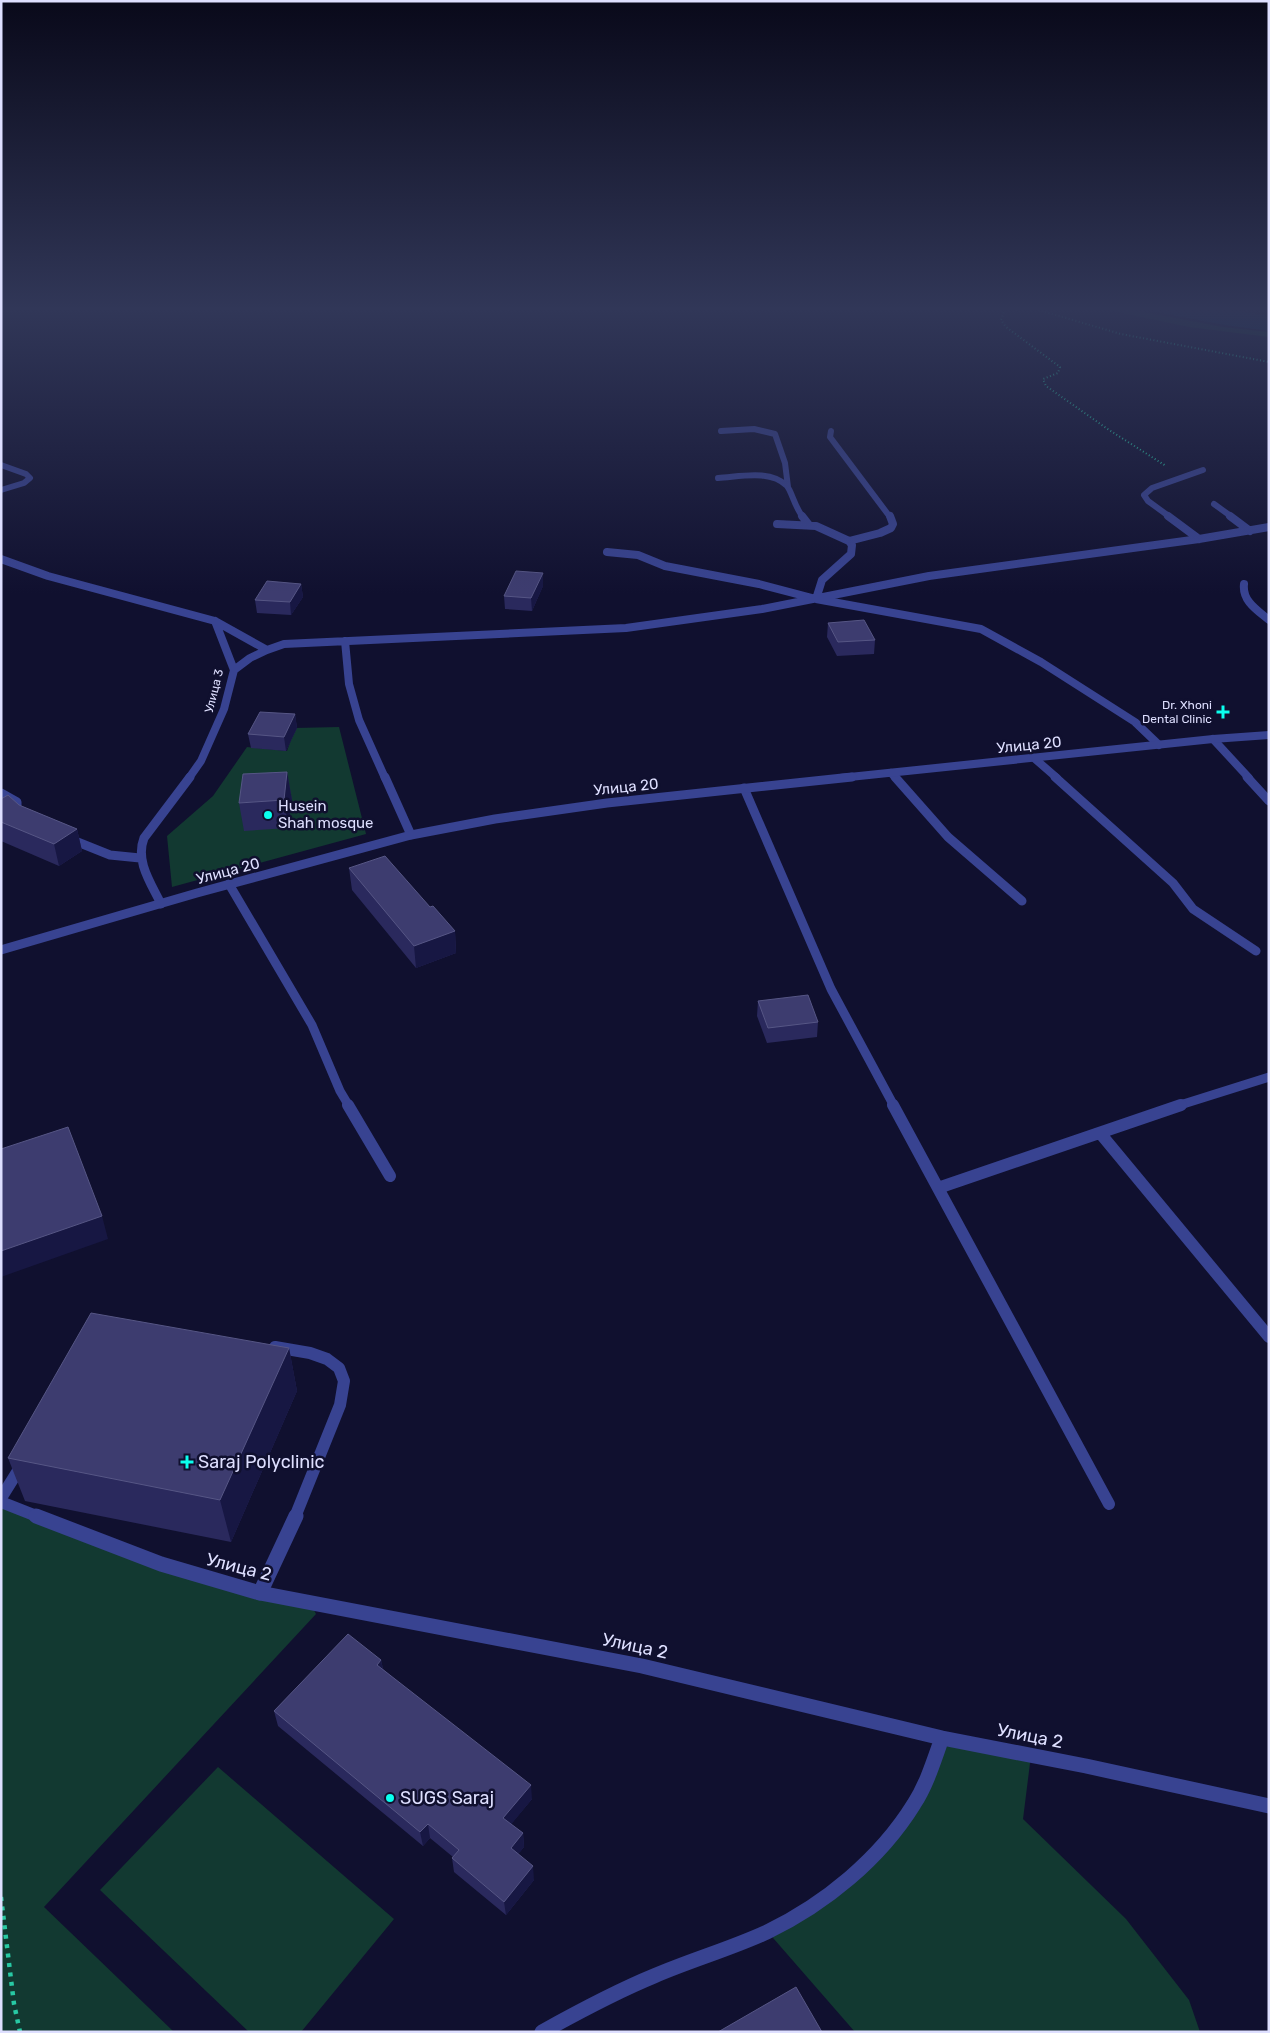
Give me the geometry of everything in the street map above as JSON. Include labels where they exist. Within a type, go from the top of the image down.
[{"type":"street","points":[[721,431],[754,429],[775,434],[785,463],[788,487],[796,509],[809,525]]},
{"type":"street","points":[[831,431],[830,437],[873,492],[893,524],[892,528],[885,531],[849,541]]},
{"type":"street","points":[[1,464],[26,474],[30,478],[24,483],[1,490]]},
{"type":"street","points":[[1199,539],[1148,501],[1144,495],[1152,488],[1203,470]]},
{"type":"street","points":[[718,478],[769,476],[776,478],[788,487]]},
{"type":"street","points":[[1214,504],[1250,531]]},
{"type":"street","points":[[777,524],[809,525],[849,541],[852,545],[851,554],[822,580],[816,599]]},
{"type":"street","points":[[234,670],[250,658],[284,644],[626,628],[706,618],[816,599],[929,576],[1199,539],[1269,527]]},
{"type":"street","points":[[607,552],[638,555],[665,566],[759,584],[816,599],[988,631],[1041,662],[1135,722],[1159,745]]},
{"type":"street","points":[[1,558],[48,576],[215,621],[267,650]]},
{"type":"street","points":[[1244,584],[1242,591],[1244,598],[1269,620]]},
{"type":"street","name":"Улица 3","points":[[140,858],[140,848],[144,838],[180,794],[201,761],[224,709],[234,670],[215,621]]},
{"type":"street","points":[[345,641],[349,684],[359,720],[411,835]]},
{"type":"street","name":"Улица 20","points":[[1,950],[229,884],[411,835],[495,819],[607,802],[1213,738],[1269,735]]},
{"type":"street","points":[[1213,738],[1269,801]]},
{"type":"street","points":[[1034,758],[1174,883],[1193,909],[1256,951]]},
{"type":"street","points":[[891,773],[948,837],[1022,901]]},
{"type":"street","points":[[744,788],[830,989],[1109,1504]]},
{"type":"street","points":[[1,794],[17,802],[17,810],[27,820]]},
{"type":"street","points":[[58,834],[110,855],[140,858],[161,904]]},
{"type":"street","points":[[229,884],[312,1025],[340,1091],[390,1176]]},
{"type":"street","points":[[938,1188],[1224,1090],[1269,1077]]},
{"type":"street","points":[[1100,1133],[1269,1337]]},
{"type":"street","points":[[259,1344],[328,1358],[338,1366],[344,1386],[328,1436],[289,1533],[260,1593]]},
{"type":"street","points":[[1,1500],[26,1456]]},
{"type":"street","name":"Улица 2","points":[[1,1500],[109,1545],[202,1578],[260,1593],[642,1666],[942,1738],[1086,1766],[1269,1806]]},
{"type":"street","points":[[542,2032],[640,1981],[767,1931],[817,1902],[888,1840],[914,1804],[932,1768],[942,1738]]},
{"type":"path","points":[[1072,404],[1183,477]]},
{"type":"path","points":[[1,1897],[14,2004],[20,2032]]},
{"type":"green space","points":[[339,727],[366,834],[172,887],[167,836],[213,796],[247,747],[287,751],[295,728]]},
{"type":"green space","points":[[1,1502],[109,1545],[310,1602],[316,1614],[44,1907],[174,2032],[1,2032]]},
{"type":"green space","points":[[942,1738],[1031,1755],[1023,1819],[1126,1919],[1189,2000],[1200,2032],[855,2032],[767,1931],[817,1902],[888,1840]]},
{"type":"green space","points":[[218,1767],[394,1919],[301,2032],[249,2032],[100,1890]]},
{"type":"building","points":[[516,571],[543,573],[531,598],[504,596]]},
{"type":"building","points":[[267,581],[301,584],[290,602],[255,600]]},
{"type":"building","points":[[864,620],[875,640],[838,642],[828,623]]},
{"type":"building","points":[[260,712],[295,714],[284,737],[248,734]]},
{"type":"building","points":[[287,772],[284,800],[239,803],[243,774]]},
{"type":"building","points":[[8,795],[19,805],[77,829],[54,844],[1,822],[1,799]]},
{"type":"building","points":[[385,856],[430,907],[433,906],[455,931],[414,946],[349,868]]},
{"type":"building","points":[[808,995],[818,1022],[768,1028],[758,1001]]},
{"type":"building","points":[[68,1127],[102,1216],[1,1251],[1,1149]]},
{"type":"building","points":[[91,1313],[289,1348],[220,1500],[8,1458]]},
{"type":"building","points":[[348,1634],[381,1660],[377,1665],[531,1785],[503,1818],[523,1833],[511,1848],[533,1866],[504,1902],[452,1858],[459,1850],[428,1824],[420,1832],[274,1711]]},
{"type":"building","points":[[796,1987],[822,2032],[718,2032]]},
{"type":"place","name":"Dr. Xhoni Dental Clinic","points":[[1223,712]]},
{"type":"place","name":"Husein Shah mosque","points":[[268,815]]},
{"type":"place","name":"Saraj Polyclinic","points":[[187,1462]]},
{"type":"place","name":"SUGS Saraj","points":[[390,1798]]}]
